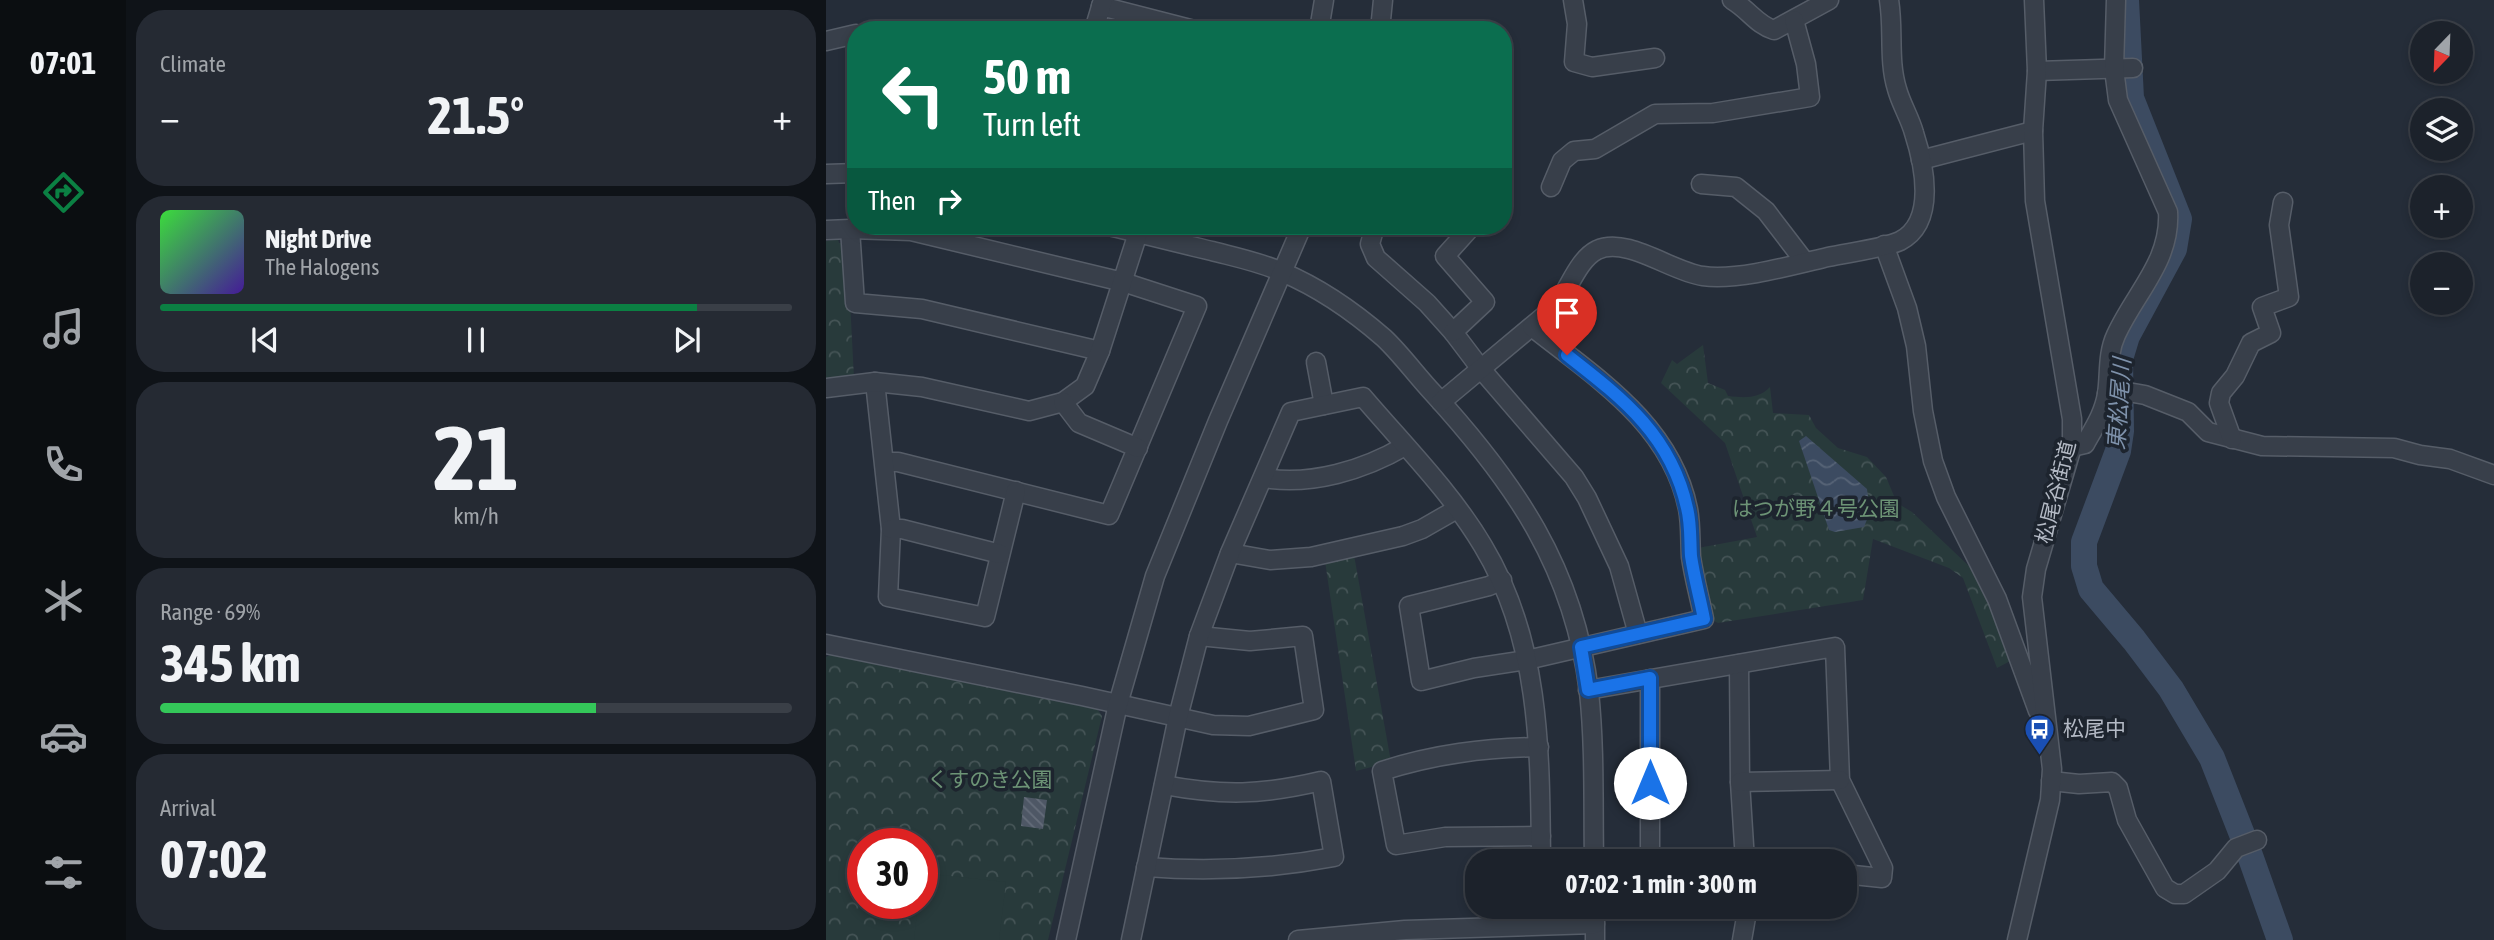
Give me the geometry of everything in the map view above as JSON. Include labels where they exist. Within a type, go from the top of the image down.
[{"type":"street","points":[[1320,21],[1324,0]]},
{"type":"street","points":[[1381,21],[1383,0]]},
{"type":"street","points":[[1573,0],[1577,24],[1574,62],[1592,67],[1655,58]]},
{"type":"street","points":[[1732,0],[1746,9],[1763,27],[1774,30],[1829,0]]},
{"type":"street","points":[[1435,396],[1481,369],[1532,327],[1558,302],[1586,259],[1598,250],[1633,250],[1683,272],[1720,277],[1805,262],[1901,240],[1913,229],[1922,214],[1925,198],[1921,160],[1914,131],[1897,92],[1891,68],[1889,0]]},
{"type":"street","name":"松尾谷街道","points":[[2017,940],[2050,800],[2052,769],[2032,597],[2036,569],[2072,447],[2071,419],[2035,201],[2033,131],[2037,71],[2034,0]]},
{"type":"street","points":[[2072,447],[2085,444],[2098,420],[2107,393],[2109,358],[2115,336],[2157,266],[2169,229],[2168,212],[2118,100],[2123,68],[2116,0]]},
{"type":"street","points":[[1097,21],[1102,3],[1163,21]]},
{"type":"street","points":[[1551,187],[1562,162],[1574,151],[1595,149],[1655,114],[1713,113],[1810,97],[1806,64],[1794,20]]},
{"type":"street","points":[[826,41],[847,36]]},
{"type":"street","points":[[2037,71],[2123,68]]},
{"type":"street","points":[[1921,160],[2033,131]]},
{"type":"street","points":[[826,174],[847,173]]},
{"type":"street","points":[[1701,184],[1736,187],[1766,211],[1805,262]]},
{"type":"street","points":[[2232,439],[2219,403],[2221,393],[2235,376],[2251,344],[2272,333],[2262,307],[2289,298],[2279,225],[2284,202]]},
{"type":"street","points":[[826,230],[847,229]]},
{"type":"street","points":[[850,235],[855,303],[922,309],[1100,351]]},
{"type":"street","points":[[885,462],[898,462],[1109,515],[1197,306],[1124,282],[928,235]]},
{"type":"street","points":[[826,388],[875,382],[922,387],[1029,411],[1063,402],[1085,386],[1124,282],[1137,235]]},
{"type":"street","points":[[1146,235],[1282,271],[1344,305],[1385,339],[1504,480],[1530,517],[1552,558],[1569,603],[1581,647],[1592,730],[1594,849]]},
{"type":"street","points":[[1066,940],[1118,704],[1155,576],[1297,235]]},
{"type":"street","points":[[1372,235],[1370,244],[1376,258],[1427,303],[1574,477],[1587,498],[1619,566],[1638,634]]},
{"type":"street","points":[[1453,332],[1485,302],[1445,256],[1464,235]]},
{"type":"street","points":[[1884,244],[1907,308],[1916,346],[1923,411],[1933,461],[1946,498],[1997,599],[2048,737]]},
{"type":"street","points":[[1502,580],[1489,586],[1409,606],[1421,681],[1474,668],[1527,660],[1704,619],[1692,559],[1688,510],[1674,466],[1636,412],[1532,327]]},
{"type":"street","points":[[1316,362],[1324,405]]},
{"type":"street","points":[[875,382],[891,529],[888,597],[985,617],[1016,491]]},
{"type":"street","points":[[2107,393],[2128,392],[2145,395],[2188,411],[2208,432],[2262,446],[2394,448],[2420,455],[2450,458],[2494,475]]},
{"type":"street","points":[[1131,940],[1178,718],[1199,635],[1230,553],[1291,412],[1363,397],[1457,509],[1482,545],[1502,580],[1517,619],[1527,660],[1539,747],[1541,849]]},
{"type":"street","points":[[1063,402],[1079,422],[1138,449]]},
{"type":"street","points":[[1264,478],[1300,480],[1335,475],[1371,463],[1405,446]]},
{"type":"street","points":[[1230,553],[1270,560],[1311,557],[1403,536],[1422,529],[1457,509]]},
{"type":"street","points":[[891,529],[902,529],[1000,554]]},
{"type":"street","points":[[826,644],[1213,725],[1249,726],[1314,710],[1304,636],[1250,641],[1199,635]]},
{"type":"street","points":[[1588,690],[1840,646],[1840,780],[1883,868],[1882,878],[1857,875]]},
{"type":"street","points":[[1739,664],[1740,782],[1744,849]]},
{"type":"street","points":[[1650,678],[1650,849]]},
{"type":"street","points":[[1539,747],[1460,751],[1420,759],[1382,771],[1396,845],[1445,837],[1541,836]]},
{"type":"street","points":[[1740,782],[1840,780]]},
{"type":"street","points":[[1146,867],[1192,871],[1243,870],[1287,866],[1334,857],[1321,781],[1282,790],[1242,794],[1203,792],[1164,785]]},
{"type":"street","points":[[2051,781],[2079,784],[2112,782],[2118,788],[2127,820],[2165,888],[2175,894],[2184,894],[2217,870],[2236,848],[2257,840]]},
{"type":"street","points":[[1298,940],[1513,919]]},
{"type":"street","points":[[1562,919],[1595,924]]},
{"type":"street","points":[[1742,940],[1746,919]]},
{"type":"green space","points":[[838,239],[839,243],[847,243],[854,378],[826,381],[826,241]]},
{"type":"green space","name":"はつが野４号公園","points":[[1703,345],[1708,383],[1725,390],[1728,396],[1740,397],[1756,396],[1770,387],[1773,413],[1809,415],[1816,428],[1838,448],[1867,457],[1886,477],[1897,503],[1912,512],[1970,567],[1986,589],[2014,659],[1997,668],[1963,578],[1949,568],[1873,539],[1863,600],[1718,623],[1710,619],[1698,548],[1757,537],[1725,443],[1661,383],[1672,360],[1677,364]]},
{"type":"green space","points":[[1354,555],[1391,762],[1356,771],[1325,561]]},
{"type":"green space","name":"くすのき公園","points":[[834,653],[1096,707],[1102,716],[1048,940],[826,940],[826,657]]},
{"type":"green space","points":[[938,875],[1006,882],[999,940],[914,940],[916,919],[938,919]]},
{"type":"water","points":[[1806,436],[1867,489],[1870,512],[1864,527],[1835,532],[1829,530],[1799,441]]},
{"type":"building","points":[[1024,797],[1047,800],[1043,829],[1021,826]]},
{"type":"waterway","name":"東松尾川","points":[[2126,0],[2131,98],[2179,219],[2174,249],[2127,336],[2120,359],[2121,431],[2118,451],[2084,542],[2084,566],[2091,589],[2171,689],[2212,758],[2280,940]]},
{"type":"place","name":"松尾中","points":[[2040,756]]},
{"type":"route","points":[[1567,355],[1620,397],[1650,428],[1674,466],[1688,510],[1692,559],[1704,619],[1581,647],[1588,690],[1650,678],[1650,783]]}]
